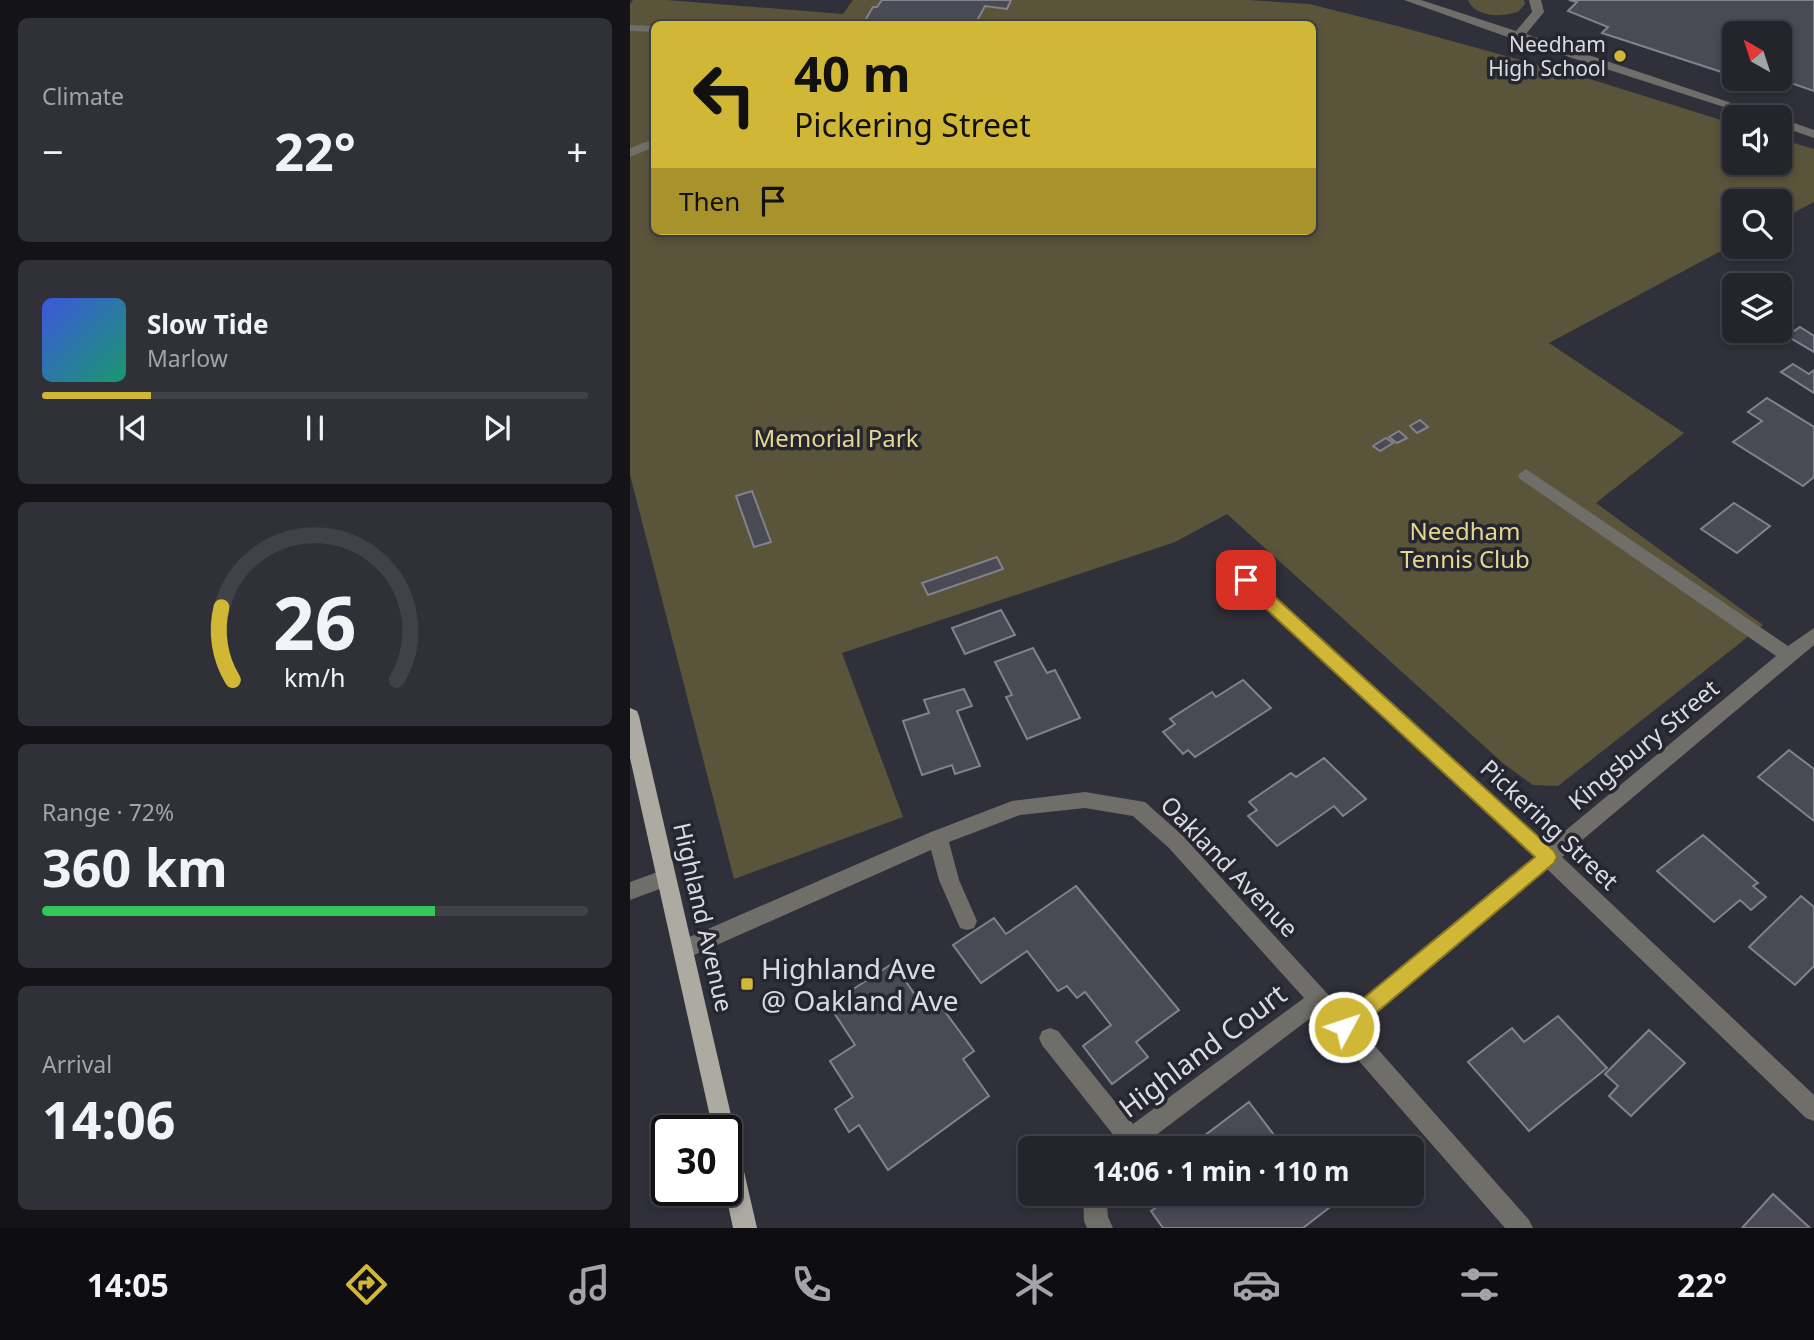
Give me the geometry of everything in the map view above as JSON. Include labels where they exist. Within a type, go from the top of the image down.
[{"type":"main road","name":"Highland Avenue","points":[[630,716],[721,1115]]},
{"type":"main road","points":[[740,1206],[745,1228]]},
{"type":"street","points":[[1409,0],[1730,105]]},
{"type":"street","points":[[1424,6],[1438,0]]},
{"type":"street","points":[[1517,37],[1538,12],[1535,0]]},
{"type":"street","points":[[630,28],[651,29]]},
{"type":"street","points":[[1792,126],[1814,134]]},
{"type":"street","points":[[630,153],[651,141]]},
{"type":"street","points":[[1526,475],[1788,656]]},
{"type":"street","name":"Pickering Street","points":[[1246,580],[1548,857],[1814,1110]]},
{"type":"street","name":"Kingsbury Street","points":[[1344,1027],[1814,635]]},
{"type":"street","name":"Oakland Avenue","points":[[685,949],[938,838],[1019,807],[1085,800],[1139,808],[1176,842],[1319,999],[1521,1228]]},
{"type":"street","points":[[938,838],[948,880],[967,921]]},
{"type":"street","points":[[630,891],[666,878]]},
{"type":"street","name":"Highland Court","points":[[1137,1136],[1319,999]]},
{"type":"street","points":[[1050,1038],[1120,1136]]},
{"type":"street","points":[[1095,1206],[1096,1221],[1101,1228]]},
{"type":"green space","name":"Memorial Park","points":[[633,0],[667,0],[843,14],[853,0],[1249,0],[1309,4],[1593,80],[1722,120],[1722,175],[1792,175],[1792,143],[1814,149],[1814,202],[1792,214],[1792,189],[1722,189],[1722,250],[1549,343],[1684,433],[1596,503],[1763,625],[1558,786],[1533,785],[1504,764],[1227,514],[1175,542],[842,653],[903,817],[734,879],[630,475],[630,4]]},
{"type":"green space","points":[[1468,0],[1524,0],[1525,4],[1518,12],[1490,15],[1477,10]]},
{"type":"building","points":[[882,0],[1011,0],[1007,9],[985,6],[977,21],[865,21],[873,7],[877,7]]},
{"type":"building","points":[[1569,0],[1814,0],[1814,91],[1792,83],[1792,21],[1722,21],[1722,72],[1602,33],[1608,27],[1568,11],[1577,2]]},
{"type":"building","points":[[1800,327],[1814,336],[1814,352],[1792,339],[1792,333]]},
{"type":"building","points":[[1793,364],[1809,374],[1814,370],[1814,393],[1781,372]]},
{"type":"building","points":[[1767,398],[1814,427],[1814,477],[1803,486],[1733,442],[1762,421],[1748,412]]},
{"type":"building","points":[[1420,420],[1428,427],[1417,433],[1410,426]]},
{"type":"building","points":[[1399,431],[1407,438],[1397,443],[1389,437]]},
{"type":"building","points":[[1386,438],[1393,443],[1380,451],[1373,446]]},
{"type":"building","points":[[752,491],[771,542],[754,547],[736,496]]},
{"type":"building","points":[[1734,503],[1770,526],[1737,553],[1701,529]]},
{"type":"building","points":[[997,557],[1003,569],[928,595],[922,583]]},
{"type":"building","points":[[1001,610],[1015,635],[965,654],[952,628]]},
{"type":"building","points":[[1033,648],[1047,673],[1055,670],[1080,718],[1027,739],[1006,697],[1012,695],[995,662]]},
{"type":"building","points":[[1243,680],[1271,708],[1195,757],[1188,750],[1183,754],[1163,732],[1175,724],[1170,719],[1212,692],[1216,697]]},
{"type":"building","points":[[964,689],[972,706],[957,711],[980,766],[955,774],[952,765],[922,775],[903,721],[929,713],[924,700]]},
{"type":"building","points":[[1789,750],[1814,769],[1814,821],[1758,777]]},
{"type":"building","points":[[1324,758],[1366,799],[1343,816],[1334,806],[1277,846],[1248,816],[1257,810],[1249,802],[1291,773],[1296,777]]},
{"type":"building","points":[[1703,835],[1758,883],[1753,886],[1766,897],[1751,910],[1740,900],[1714,922],[1657,871]]},
{"type":"building","points":[[1076,886],[1179,1010],[1136,1042],[1148,1057],[1112,1084],[1083,1046],[1111,1025],[1085,992],[1077,998],[1067,986],[1058,991],[1027,951],[981,983],[953,945],[994,918],[1006,934]]},
{"type":"building","points":[[1801,896],[1814,907],[1814,966],[1795,985],[1749,947]]},
{"type":"building","points":[[893,963],[920,1002],[932,994],[974,1051],[963,1059],[989,1096],[888,1170],[859,1125],[849,1132],[835,1109],[853,1097],[830,1061],[855,1045],[829,1005]]},
{"type":"building","points":[[1558,1016],[1607,1068],[1529,1131],[1468,1062],[1512,1028],[1524,1042]]},
{"type":"building","points":[[1649,1030],[1685,1063],[1631,1116],[1609,1096],[1618,1086],[1605,1074]]},
{"type":"building","points":[[1249,1102],[1275,1136],[1204,1136]]},
{"type":"building","points":[[1773,1194],[1810,1228],[1742,1228]]},
{"type":"building","points":[[1158,1206],[1330,1207],[1303,1228],[1163,1228],[1151,1211]]},
{"type":"place","name":"Needham High School","points":[[1620,56]]},
{"type":"place","name":"Highland Ave @ Oakland Ave","points":[[747,984]]},
{"type":"route","points":[[1246,580],[1548,857],[1344,1027]]},
{"type":"park label","name":"Needham Tennis Club","points":[[1465,544]]}]
